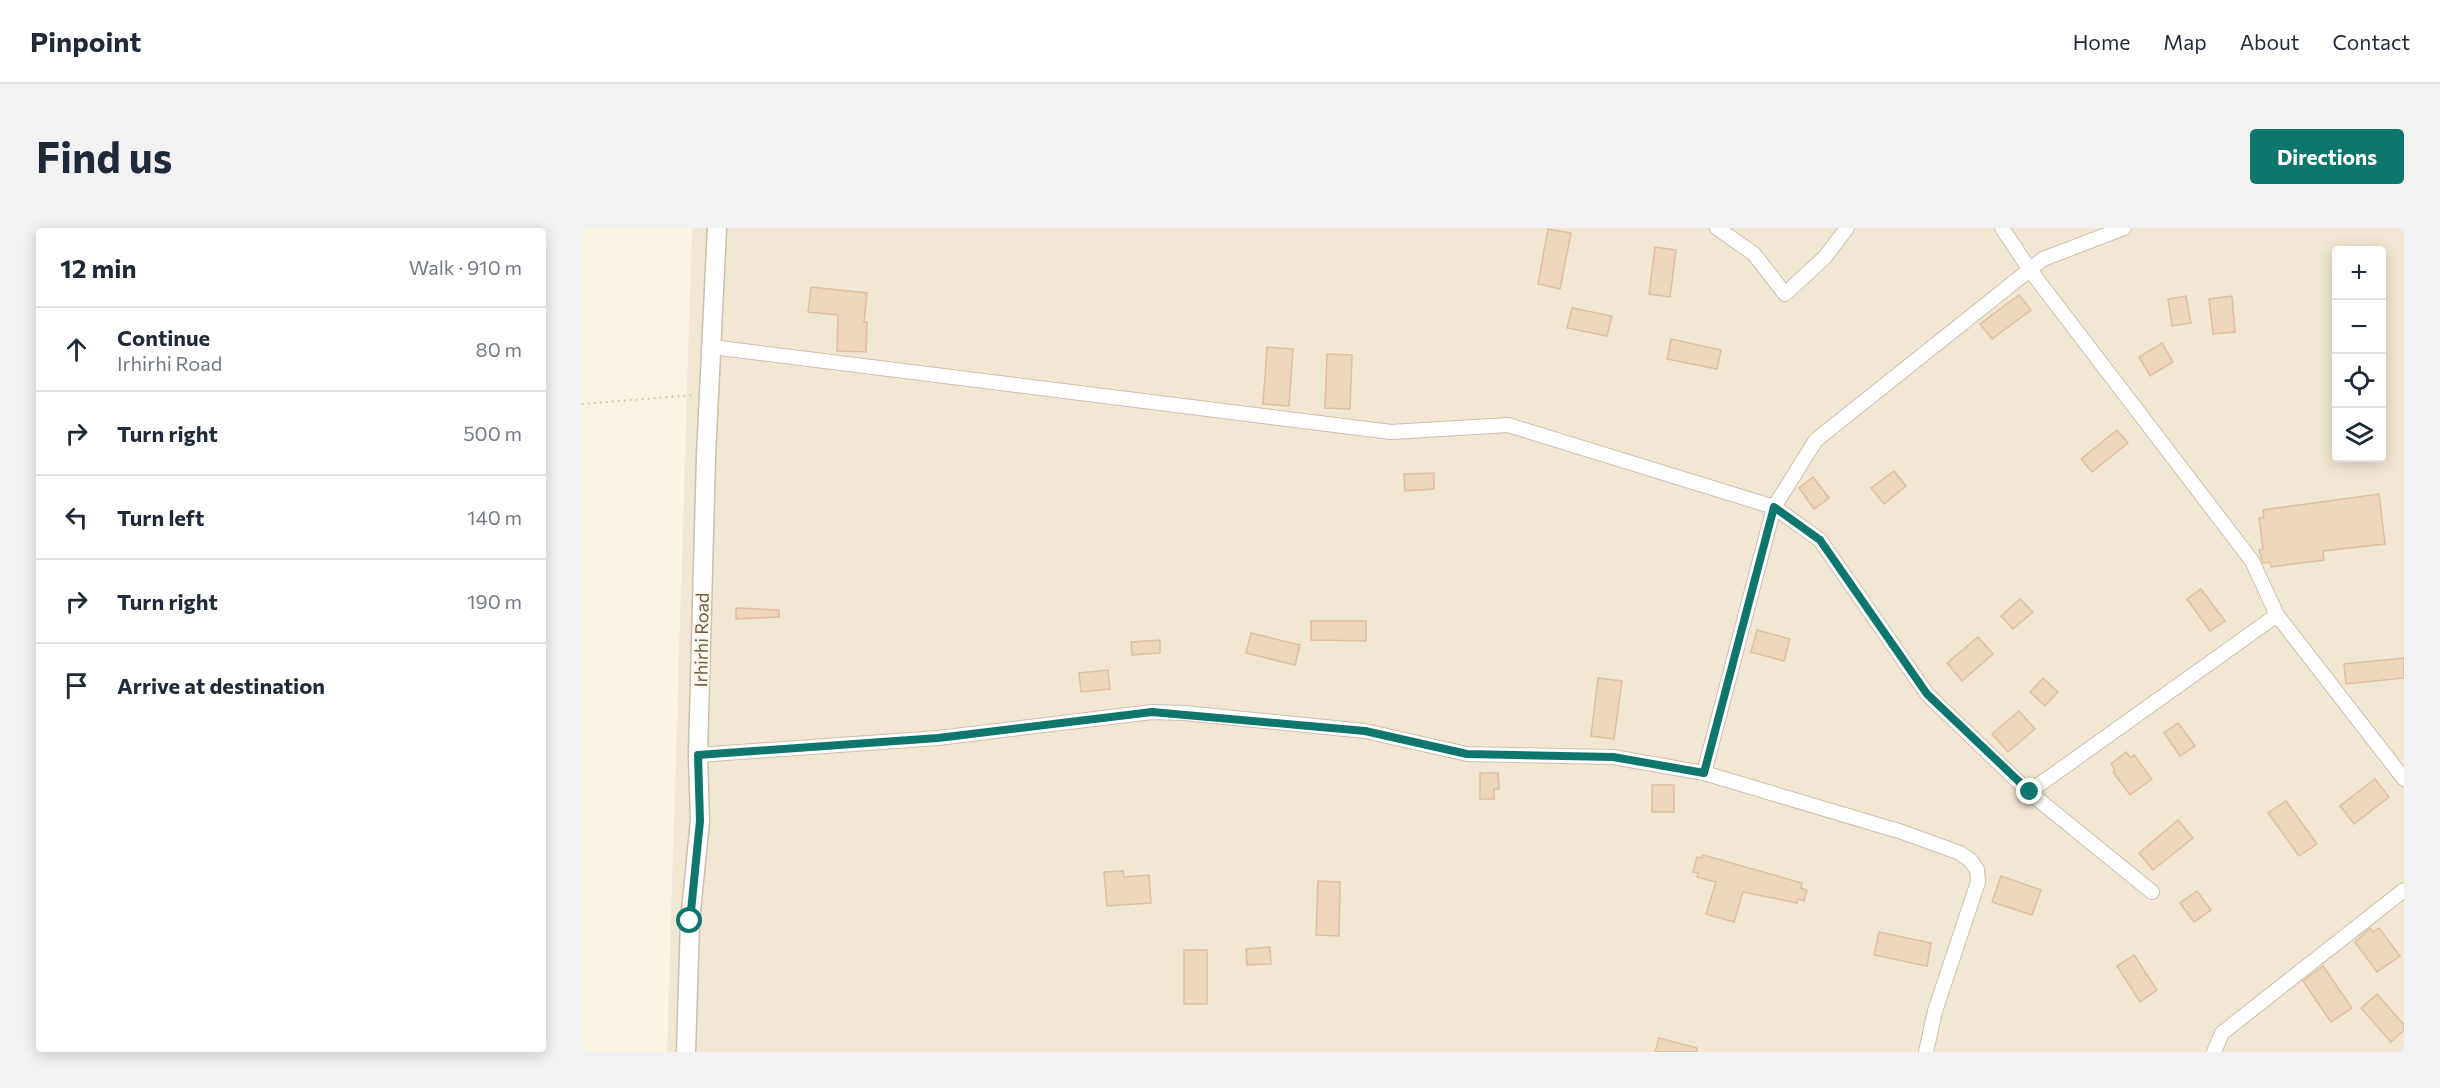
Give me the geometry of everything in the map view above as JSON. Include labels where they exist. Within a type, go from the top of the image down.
[{"type":"street","name":"Irhirhi Road","points":[[686,1052],[690,921],[700,821],[698,755],[717,228]]},
{"type":"street","points":[[1717,228],[1754,254],[1785,294],[1825,257],[1846,228]]},
{"type":"street","points":[[2002,228],[2030,270],[2252,561],[2277,615],[2403,777]]},
{"type":"street","points":[[1704,773],[1774,507],[1816,440],[2043,260],[2124,228]]},
{"type":"street","points":[[712,348],[1392,432],[1508,425],[1774,507],[1820,540],[1927,694],[2030,792],[2152,892]]},
{"type":"street","points":[[2030,792],[2277,615]]},
{"type":"street","points":[[698,755],[938,738],[1152,712],[1365,731],[1467,754],[1613,757],[1704,773],[1902,832],[1960,853],[1971,861],[1977,870],[1978,882],[1935,1011],[1926,1052]]},
{"type":"street","points":[[2214,1052],[2222,1033],[2404,890]]},
{"type":"path","points":[[582,404],[710,393]]},
{"type":"shaded area","points":[[692,228],[2404,228],[2404,1052],[667,1052]]},
{"type":"building","points":[[1548,229],[1571,233],[1560,289],[1538,284]]},
{"type":"building","points":[[1655,247],[1676,250],[1670,297],[1649,294]]},
{"type":"building","points":[[811,287],[867,293],[864,322],[867,322],[866,352],[837,351],[838,315],[808,312]]},
{"type":"building","points":[[2019,295],[2031,310],[1992,339],[1980,324]]},
{"type":"building","points":[[2186,296],[2191,323],[2172,326],[2168,299]]},
{"type":"building","points":[[2232,296],[2235,332],[2213,334],[2209,299]]},
{"type":"building","points":[[1572,308],[1612,316],[1607,336],[1567,328]]},
{"type":"building","points":[[1671,339],[1721,350],[1717,369],[1667,359]]},
{"type":"building","points":[[2162,343],[2173,362],[2150,376],[2139,357]]},
{"type":"building","points":[[1267,347],[1293,349],[1289,406],[1263,404]]},
{"type":"building","points":[[1327,354],[1352,355],[1350,409],[1325,408]]},
{"type":"building","points":[[2117,430],[2128,443],[2092,472],[2081,459]]},
{"type":"building","points":[[1894,471],[1906,486],[1884,504],[1871,488]]},
{"type":"building","points":[[1434,473],[1434,489],[1405,491],[1404,474]]},
{"type":"building","points":[[1813,477],[1829,498],[1814,509],[1799,488]]},
{"type":"building","points":[[2379,494],[2385,544],[2323,551],[2324,560],[2271,567],[2270,562],[2263,563],[2259,550],[2263,549],[2259,518],[2264,517],[2263,510]]},
{"type":"building","points":[[2201,589],[2225,621],[2210,631],[2187,599]]},
{"type":"building","points":[[2020,599],[2033,612],[2013,629],[2001,616]]},
{"type":"building","points":[[736,608],[779,610],[779,617],[736,619]]},
{"type":"building","points":[[1311,621],[1366,621],[1366,641],[1311,640]]},
{"type":"building","points":[[1757,630],[1790,639],[1784,661],[1751,652]]},
{"type":"building","points":[[1251,633],[1300,645],[1295,665],[1246,653]]},
{"type":"building","points":[[1978,637],[1993,654],[1962,681],[1947,663]]},
{"type":"building","points":[[1160,640],[1160,653],[1132,655],[1131,642]]},
{"type":"building","points":[[2404,658],[2404,678],[2346,684],[2344,664]]},
{"type":"building","points":[[1108,670],[1110,689],[1081,692],[1079,673]]},
{"type":"building","points":[[1598,678],[1622,681],[1614,739],[1591,736]]},
{"type":"building","points":[[2043,678],[2058,692],[2045,706],[2030,692]]},
{"type":"building","points":[[2019,711],[2035,729],[2008,752],[1992,734]]},
{"type":"building","points":[[2178,723],[2195,746],[2180,756],[2164,733]]},
{"type":"building","points":[[2126,752],[2131,758],[2134,755],[2152,779],[2130,795],[2113,772],[2115,770],[2111,764]]},
{"type":"building","points":[[1480,773],[1498,773],[1499,789],[1494,789],[1494,799],[1480,799]]},
{"type":"building","points":[[2375,779],[2389,797],[2354,824],[2340,806]]},
{"type":"building","points":[[1652,785],[1674,785],[1674,812],[1652,812]]},
{"type":"building","points":[[2286,801],[2317,844],[2299,856],[2268,813]]},
{"type":"building","points":[[2178,820],[2193,838],[2153,870],[2139,853]]},
{"type":"building","points":[[1703,855],[1802,883],[1801,888],[1807,890],[1804,901],[1798,899],[1797,903],[1743,892],[1734,922],[1706,914],[1716,882],[1697,877],[1698,873],[1693,872],[1697,857],[1702,858]]},
{"type":"building","points":[[1123,871],[1124,877],[1149,875],[1151,903],[1107,906],[1104,872]]},
{"type":"building","points":[[2001,876],[2041,890],[2032,915],[1992,902]]},
{"type":"building","points":[[1318,881],[1340,882],[1339,936],[1316,935]]},
{"type":"building","points":[[2197,891],[2211,910],[2194,922],[2180,903]]},
{"type":"building","points":[[2370,928],[2373,932],[2379,928],[2400,956],[2377,972],[2355,942]]},
{"type":"building","points":[[1879,932],[1931,943],[1927,966],[1874,955]]},
{"type":"building","points":[[1270,947],[1271,964],[1247,965],[1246,949]]},
{"type":"building","points":[[1184,950],[1207,950],[1207,1004],[1184,1004]]},
{"type":"building","points":[[2134,955],[2157,990],[2140,1002],[2117,966]]},
{"type":"building","points":[[2323,966],[2352,1008],[2331,1022],[2303,981]]},
{"type":"building","points":[[2377,994],[2404,1025],[2404,1030],[2391,1042],[2361,1008]]},
{"type":"building","points":[[1659,1038],[1697,1048],[1697,1052],[1655,1052]]},
{"type":"route","points":[[690,921],[700,821],[698,755],[938,738],[1152,712],[1184,713],[1365,731],[1467,754],[1613,757],[1704,773],[1774,507],[1820,540],[1927,694],[1990,757],[2030,792]]}]
